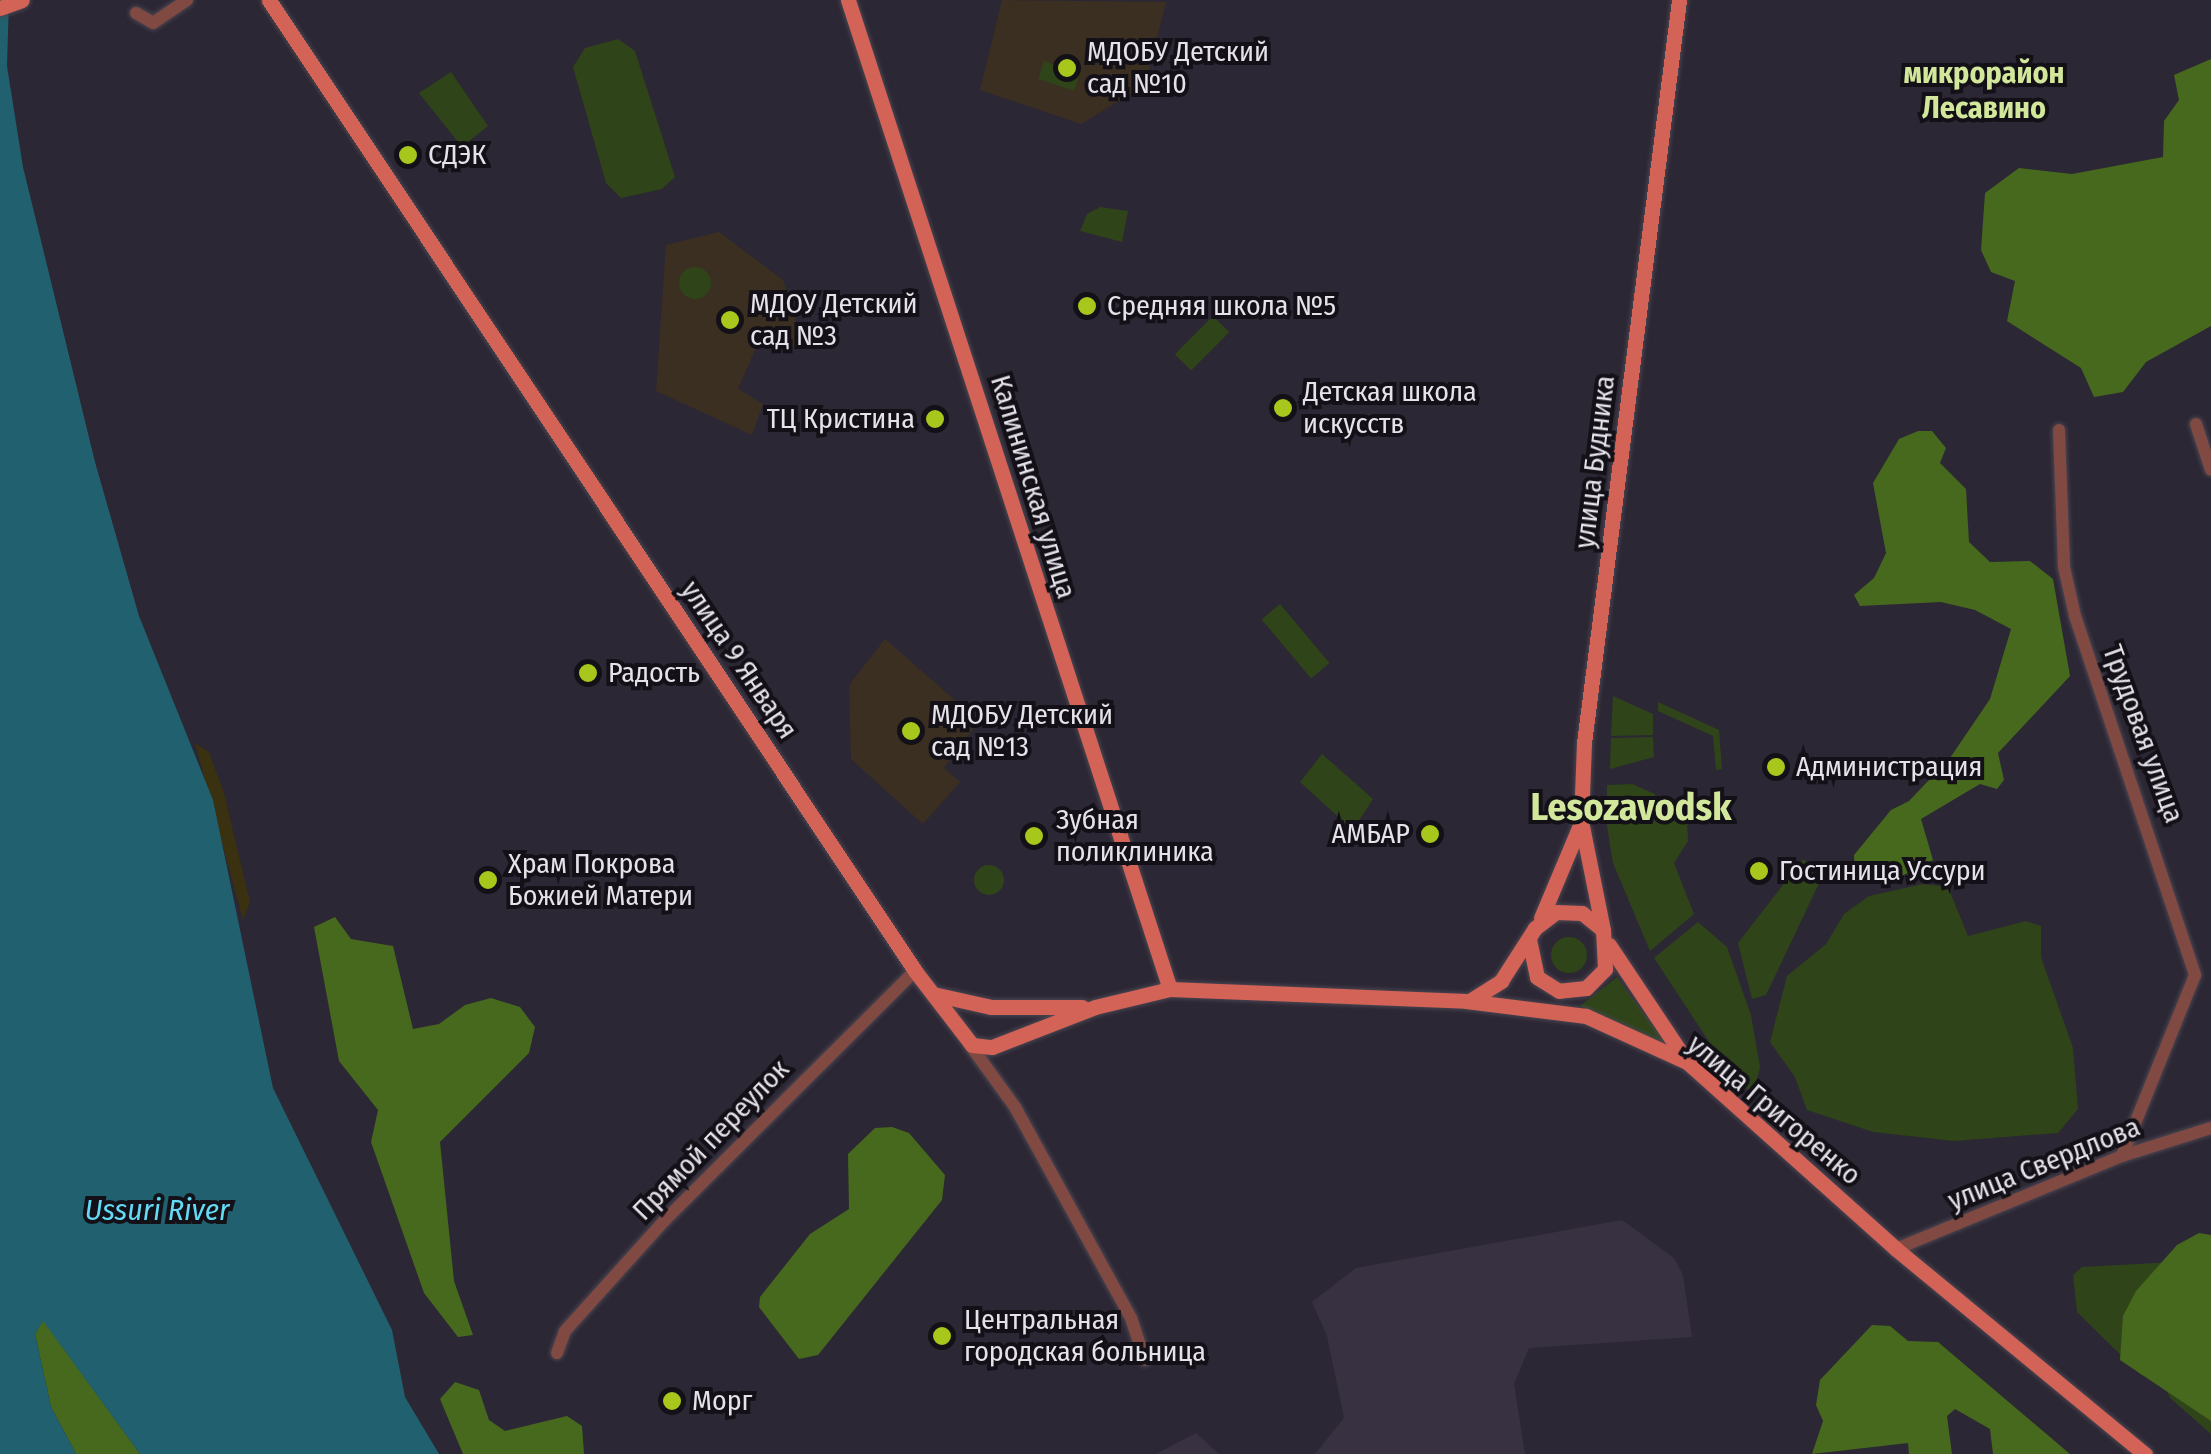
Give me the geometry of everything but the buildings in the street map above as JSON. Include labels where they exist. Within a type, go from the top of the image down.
[{"type":"main road","points":[[0,8],[22,0]]},
{"type":"main road","name":"улица 9 Января","points":[[269,0],[915,971],[967,1040]]},
{"type":"main road","name":"Калининская улица","points":[[848,0],[1170,989]]},
{"type":"main road","name":"улица Будника","points":[[1679,0],[1584,743],[1582,821],[1605,936],[1687,1062]]},
{"type":"main road","points":[[1466,1001],[1501,980],[1532,933],[1582,821]]},
{"type":"main road","points":[[1532,933],[1569,910],[1605,936],[1596,980],[1559,991],[1538,1006]]},
{"type":"main road","points":[[1532,933],[1537,977],[1586,1016]]},
{"type":"main road","name":"улица Григоренко","points":[[1095,1006],[1170,989],[1466,1001],[1538,1006],[1586,1016],[1687,1062],[1896,1250],[2145,1454]]},
{"type":"main road","points":[[933,994],[986,1007],[1095,1006]]},
{"type":"main road","points":[[986,1007],[965,1018],[967,1040],[978,1048],[1095,1006]]},
{"type":"main road","points":[[986,1007],[1006,1026],[998,1044]]},
{"type":"street","points":[[136,13],[152,23],[186,0]]},
{"type":"street","points":[[2196,424],[2211,470]]},
{"type":"street","name":"Трудовая улица","points":[[2060,430],[2064,567],[2075,616],[2195,975],[2122,1156]]},
{"type":"street","name":"Прямой переулок","points":[[557,1353],[565,1332],[664,1220],[915,971]]},
{"type":"street","name":"улица 9 Января","points":[[967,1040],[999,1081],[1131,1318],[1144,1360]]},
{"type":"street","points":[[998,1044],[999,1081]]},
{"type":"street","name":"улица Свердлова","points":[[1896,1250],[2122,1156],[2211,1128]]},
{"type":"shaded area","name":"МДОБУ Детский сад №10","points":[[1002,0],[1166,2],[1145,85],[1081,124],[980,90]]},
{"type":"shaded area","name":"МДОУ Детский сад №3","points":[[719,232],[783,280],[802,340],[792,348],[762,334],[738,389],[763,404],[752,435],[656,391],[666,245]]},
{"type":"shaded area","name":"МДОБУ Детский сад №13","points":[[885,639],[979,721],[944,768],[960,782],[923,824],[851,759],[849,685]]},
{"type":"shaded area","points":[[1622,1220],[1674,1258],[1683,1275],[1692,1337],[1529,1348],[1514,1384],[1525,1454],[1315,1454],[1344,1418],[1327,1336],[1312,1302],[1356,1268]]},
{"type":"shaded area","points":[[1196,1433],[1219,1454],[1156,1454]]},
{"type":"green space","points":[[618,39],[635,51],[675,177],[662,189],[621,198],[606,183],[573,67],[585,48]]},
{"type":"green space","points":[[2211,59],[2211,326],[2146,362],[2123,392],[2094,397],[2081,368],[2007,321],[2015,281],[1991,272],[1981,250],[1985,193],[2019,168],[2072,174],[2163,157],[2164,121],[2179,100],[2174,75]]},
{"type":"green space","points":[[1044,61],[1080,73],[1074,91],[1038,79]]},
{"type":"green space","points":[[451,72],[488,126],[462,147],[419,93]]},
{"type":"green space","points":[[1100,207],[1128,211],[1122,242],[1080,231],[1087,214]]},
{"type":"green space","points":[[695,267],[706,272],[711,283],[706,294],[695,299],[684,294],[679,283],[684,272]]},
{"type":"green space","points":[[1213,316],[1229,332],[1191,370],[1175,354]]},
{"type":"green space","points":[[1918,431],[1932,431],[1946,448],[1940,463],[1966,489],[1969,542],[1990,562],[2030,561],[2053,579],[2070,676],[1998,753],[2004,780],[1997,789],[1980,784],[1921,819],[1933,860],[1888,883],[1855,875],[1854,855],[1891,810],[1909,801],[1950,758],[1990,699],[2011,629],[1975,610],[1941,602],[1860,606],[1854,595],[1874,578],[1886,553],[1873,483],[1899,439]]},
{"type":"green space","points":[[1280,604],[1329,663],[1311,678],[1262,619]]},
{"type":"green space","points":[[1613,696],[1653,714],[1653,735],[1611,736]]},
{"type":"green space","points":[[1658,702],[1719,730],[1722,769],[1716,770],[1713,736],[1658,711]]},
{"type":"green space","points":[[1653,737],[1654,757],[1610,769],[1611,738]]},
{"type":"green space","points":[[1322,754],[1373,799],[1356,825],[1346,824],[1300,782]]},
{"type":"green space","points":[[1632,784],[1655,794],[1656,813],[1607,814],[1607,785]]},
{"type":"green space","points":[[1687,818],[1688,841],[1674,863],[1694,914],[1650,951],[1613,863],[1606,820]]},
{"type":"green space","points":[[1803,859],[1823,875],[1766,995],[1752,999],[1738,943]]},
{"type":"green space","points":[[989,865],[1003,874],[1004,880],[995,894],[989,895],[975,886],[974,880],[983,866]]},
{"type":"green space","points":[[1923,884],[1948,887],[1968,936],[2026,921],[2041,926],[2041,957],[2073,1048],[2078,1109],[2058,1133],[1954,1141],[1873,1132],[1807,1110],[1795,1077],[1770,1042],[1787,976],[1826,944],[1844,914],[1869,896]]},
{"type":"green space","points":[[335,917],[351,939],[393,946],[413,1029],[439,1024],[465,1005],[491,998],[520,1007],[535,1027],[529,1053],[440,1142],[454,1281],[473,1335],[458,1337],[424,1293],[371,1142],[378,1110],[339,1061],[314,927]]},
{"type":"green space","points":[[1698,922],[1727,947],[1751,1015],[1760,1067],[1753,1095],[1727,1069],[1654,958]]},
{"type":"green space","points":[[1569,937],[1582,942],[1587,955],[1582,968],[1569,973],[1556,968],[1551,955],[1556,942]]},
{"type":"green space","points":[[1617,977],[1670,1049],[1580,1006]]},
{"type":"green space","points":[[892,1127],[909,1133],[945,1175],[942,1200],[818,1355],[799,1359],[759,1307],[760,1297],[810,1234],[849,1209],[848,1154],[875,1128]]},
{"type":"green space","points":[[2199,1233],[2211,1235],[2211,1421],[2120,1360],[2123,1316],[2136,1291],[2177,1245]]},
{"type":"green space","points":[[2211,1260],[2211,1434],[2170,1398],[2161,1376],[2141,1375],[2077,1312],[2073,1275],[2082,1267]]},
{"type":"green space","points":[[43,1320],[140,1454],[76,1454],[51,1407],[35,1334]]},
{"type":"green space","points":[[1872,1325],[1890,1326],[1908,1341],[1938,1342],[2070,1454],[1993,1454],[1990,1429],[1955,1409],[1947,1416],[1952,1454],[1909,1454],[1908,1443],[1812,1454],[1823,1421],[1816,1405],[1820,1380]]},
{"type":"green space","points":[[455,1382],[479,1390],[489,1420],[505,1431],[567,1416],[582,1426],[584,1454],[463,1454],[440,1399]]},
{"type":"sand","points":[[195,743],[209,752],[224,793],[250,902],[243,920]]},
{"type":"water","name":"Ussuri River","points":[[0,0],[9,0],[7,66],[23,167],[95,462],[139,616],[213,800],[273,1088],[392,1330],[405,1397],[439,1454],[140,1454],[43,1321],[35,1334],[51,1407],[76,1454],[0,1454]]},
{"type":"place","name":"МДОБУ Детский сад №10","points":[[1067,68]]},
{"type":"place","name":"СДЭК","points":[[408,155]]},
{"type":"place","name":"Средняя школа №5","points":[[1087,306]]},
{"type":"place","name":"МДОУ Детский сад №3","points":[[730,320]]},
{"type":"place","name":"Детская школа искусств","points":[[1283,408]]},
{"type":"place","name":"ТЦ Кристина","points":[[935,419]]},
{"type":"place","name":"Радость","points":[[588,673]]},
{"type":"place","name":"МДОБУ Детский сад №13","points":[[911,731]]},
{"type":"place","name":"Администрация","points":[[1776,767]]},
{"type":"place","name":"АМБАР","points":[[1430,834]]},
{"type":"place","name":"Зубная поликлиника","points":[[1034,836]]},
{"type":"place","name":"Гостиница Уссури","points":[[1759,871]]},
{"type":"place","name":"Храм Покрова Божией Матери","points":[[488,880]]},
{"type":"place","name":"Центральная городская больница","points":[[942,1336]]},
{"type":"place","name":"Морг","points":[[672,1401]]},
{"type":"district","name":"микрорайон Лесавино","points":[[1984,90]]},
{"type":"district","name":"Lesozavodsk","points":[[1631,808]]}]
